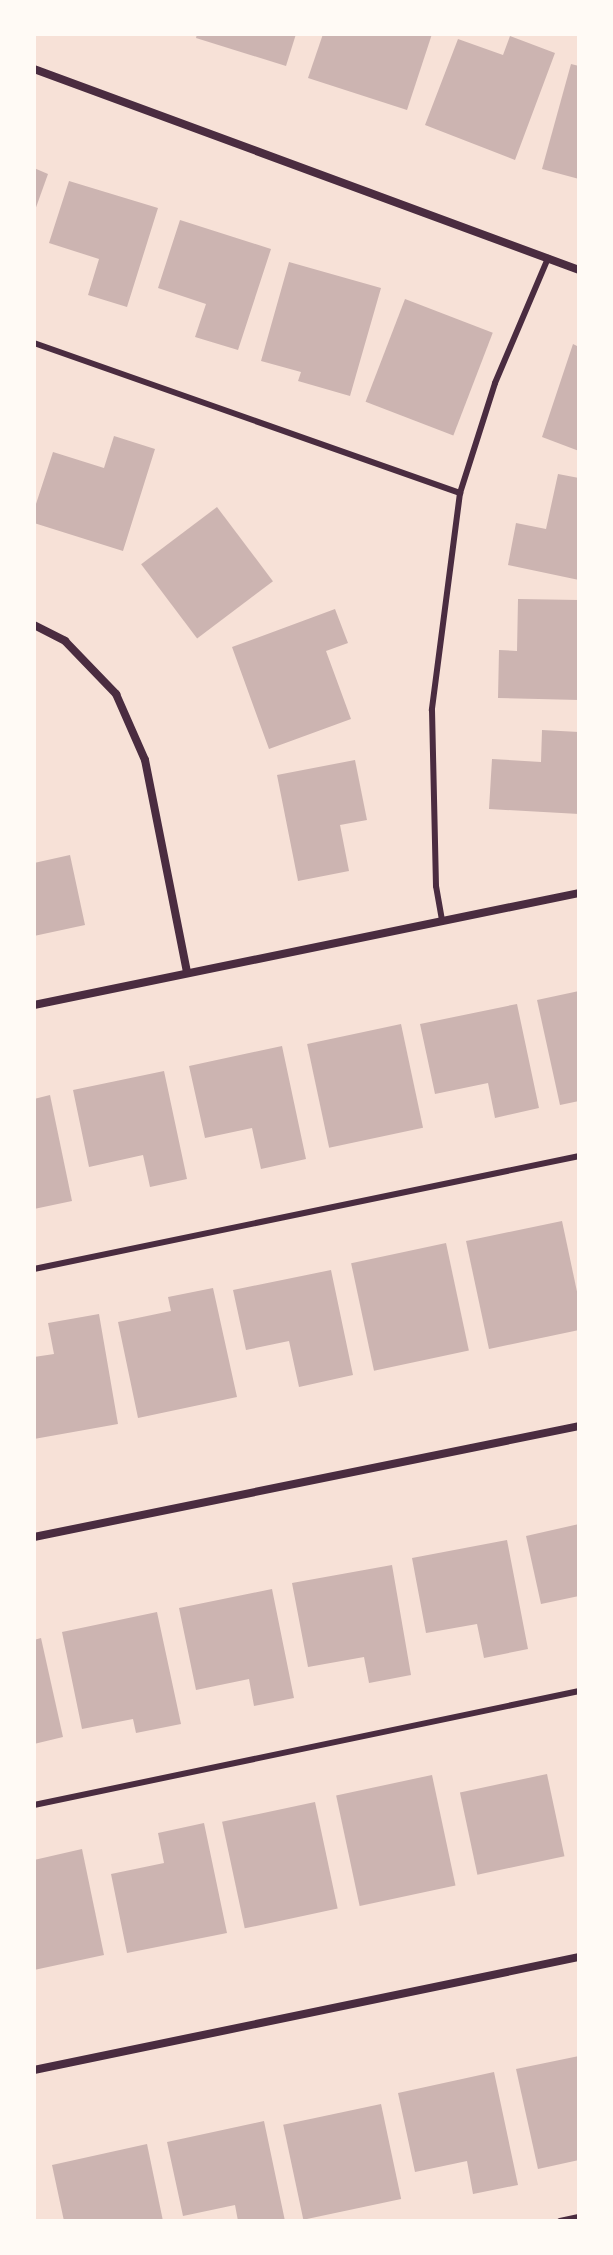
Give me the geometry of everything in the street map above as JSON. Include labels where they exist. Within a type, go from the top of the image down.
[{"type":"street","points":[[34,69],[579,270]]},
{"type":"street","points":[[34,625],[65,641],[116,694],[145,760],[187,973]]},
{"type":"street","points":[[34,1005],[579,893]]},
{"type":"street","points":[[34,1537],[579,1426]]},
{"type":"street","points":[[34,2070],[579,1957]]},
{"type":"lane","points":[[442,921],[436,886],[432,710],[460,493],[495,383],[548,258]]},
{"type":"lane","points":[[34,343],[460,493]]},
{"type":"lane","points":[[34,1269],[579,1156]]},
{"type":"lane","points":[[34,1805],[579,1691]]},
{"type":"lane","points":[[560,2221],[579,2217]]},
{"type":"building","points":[[197,34],[296,34],[286,66],[196,38]]},
{"type":"building","points":[[323,34],[432,34],[407,110],[308,78]]},
{"type":"building","points":[[510,36],[555,53],[515,160],[425,125],[458,39],[503,55]]},
{"type":"building","points":[[571,64],[579,66],[579,179],[542,169]]},
{"type":"building","points":[[34,168],[48,174],[34,213]]},
{"type":"building","points":[[69,181],[158,208],[127,307],[88,295],[99,259],[49,243]]},
{"type":"building","points":[[180,220],[271,249],[238,350],[195,337],[206,304],[158,288]]},
{"type":"building","points":[[289,262],[381,288],[350,396],[298,381],[301,372],[261,361]]},
{"type":"building","points":[[405,299],[493,333],[453,435],[366,402]]},
{"type":"building","points":[[573,344],[579,347],[579,451],[542,437]]},
{"type":"building","points":[[114,436],[155,449],[123,551],[34,523],[34,510],[53,452],[104,468]]},
{"type":"building","points":[[558,474],[579,478],[579,580],[508,565],[516,523],[546,529]]},
{"type":"building","points":[[217,507],[273,581],[197,638],[141,564]]},
{"type":"building","points":[[518,599],[579,600],[579,700],[498,698],[499,650],[517,651]]},
{"type":"building","points":[[335,609],[348,643],[326,651],[351,719],[269,749],[232,647]]},
{"type":"building","points":[[542,730],[579,732],[579,814],[489,809],[492,759],[541,762]]},
{"type":"building","points":[[355,760],[367,820],[340,825],[349,871],[298,881],[277,775]]},
{"type":"building","points":[[70,855],[85,925],[34,936],[34,863]]},
{"type":"building","points":[[579,991],[579,1101],[560,1105],[537,1000]]},
{"type":"building","points":[[517,1004],[539,1108],[495,1118],[488,1083],[435,1094],[420,1024]]},
{"type":"building","points":[[401,1024],[423,1128],[329,1148],[307,1044]]},
{"type":"building","points":[[282,1046],[306,1159],[261,1169],[252,1128],[205,1138],[189,1066]]},
{"type":"building","points":[[164,1071],[187,1179],[150,1187],[143,1155],[89,1167],[73,1090]]},
{"type":"building","points":[[50,1095],[72,1201],[34,1209],[34,1099]]},
{"type":"building","points":[[562,1221],[579,1301],[579,1330],[489,1349],[466,1241]]},
{"type":"building","points":[[446,1243],[469,1351],[374,1371],[351,1263]]},
{"type":"building","points":[[331,1270],[353,1375],[299,1387],[289,1341],[246,1350],[233,1290]]},
{"type":"building","points":[[213,1288],[237,1397],[138,1418],[118,1322],[171,1311],[168,1297]]},
{"type":"building","points":[[99,1314],[118,1424],[34,1439],[34,1357],[54,1354],[48,1323]]},
{"type":"building","points":[[579,1524],[579,1596],[541,1604],[526,1536]]},
{"type":"building","points":[[507,1540],[528,1649],[484,1658],[477,1624],[426,1633],[412,1558]]},
{"type":"building","points":[[392,1565],[411,1675],[369,1683],[364,1657],[308,1667],[292,1583]]},
{"type":"building","points":[[272,1589],[294,1698],[254,1706],[249,1679],[196,1690],[179,1608]]},
{"type":"building","points":[[157,1612],[181,1724],[136,1733],[133,1719],[82,1729],[62,1632]]},
{"type":"building","points":[[41,1638],[63,1737],[34,1744],[34,1640]]},
{"type":"building","points":[[547,1774],[564,1856],[477,1875],[460,1793]]},
{"type":"building","points":[[432,1775],[455,1886],[360,1906],[336,1795]]},
{"type":"building","points":[[315,1802],[338,1909],[245,1928],[222,1822]]},
{"type":"building","points":[[204,1823],[227,1933],[127,1953],[111,1874],[164,1863],[158,1833]]},
{"type":"building","points":[[82,1849],[104,1955],[34,1970],[34,1860]]},
{"type":"building","points":[[579,2056],[579,2160],[538,2169],[516,2069]]},
{"type":"building","points":[[494,2072],[518,2185],[473,2194],[467,2161],[415,2172],[398,2093]]},
{"type":"building","points":[[381,2104],[401,2199],[303,2220],[283,2125]]},
{"type":"building","points":[[264,2121],[285,2221],[238,2221],[235,2205],[183,2216],[167,2142]]},
{"type":"building","points":[[147,2144],[163,2221],[64,2221],[52,2165]]}]
